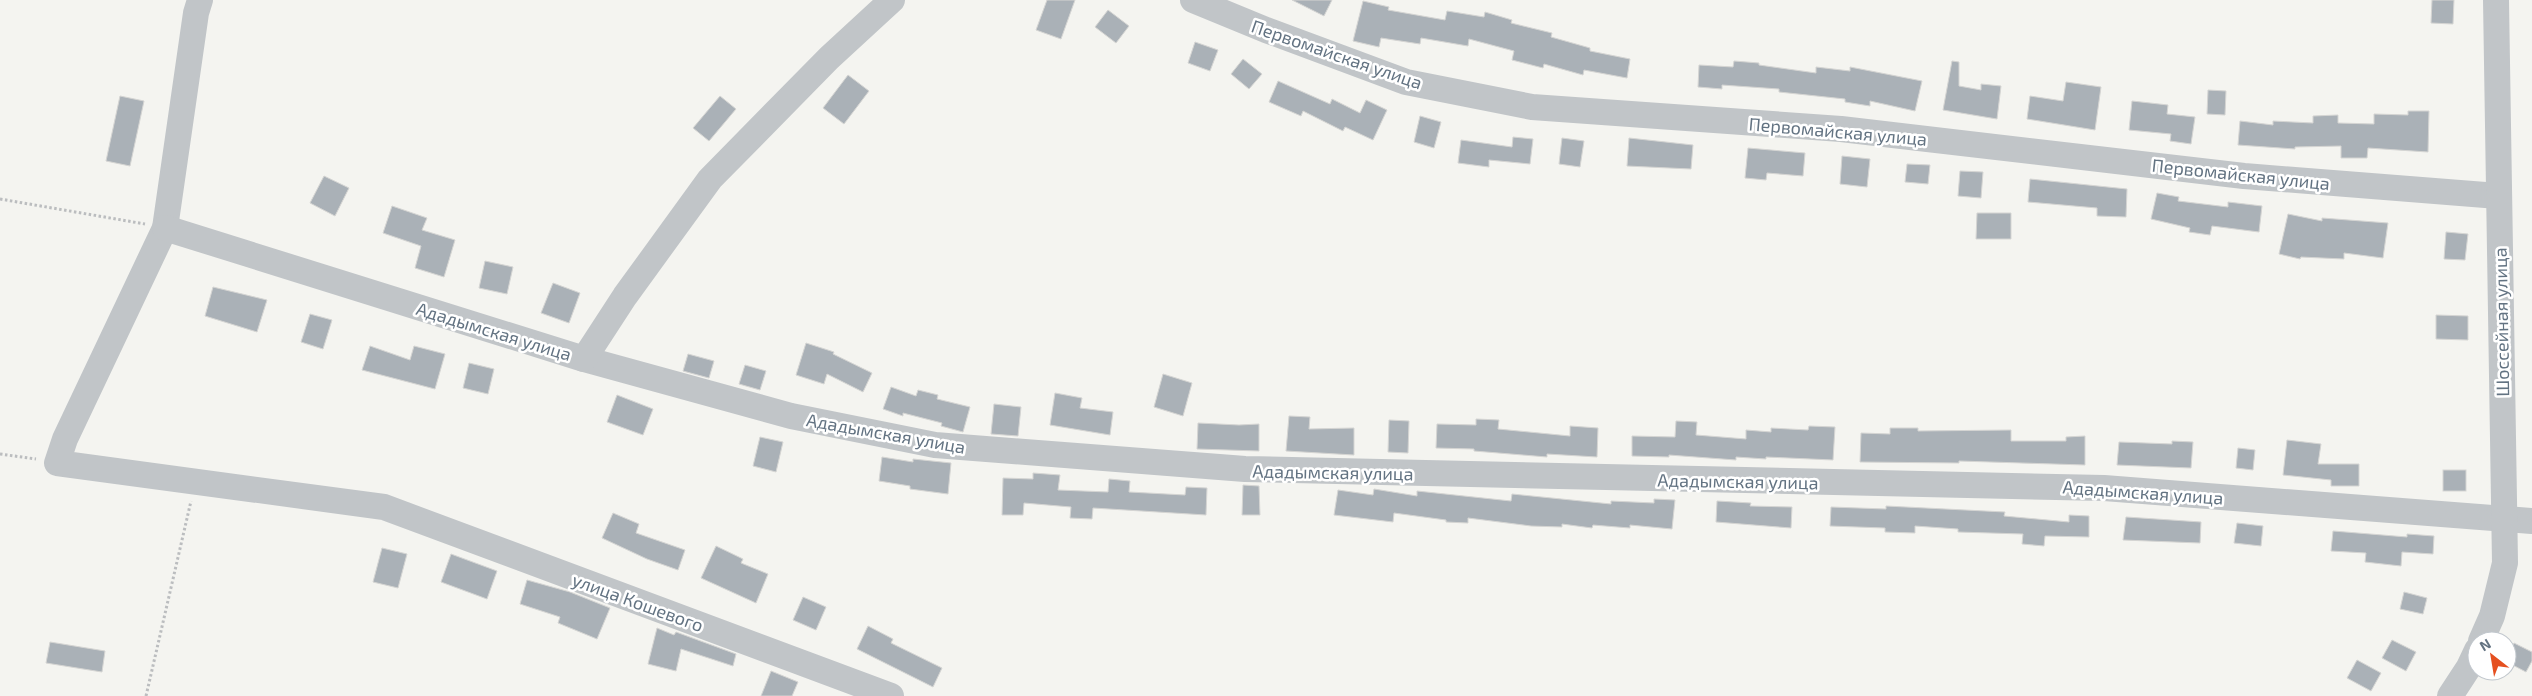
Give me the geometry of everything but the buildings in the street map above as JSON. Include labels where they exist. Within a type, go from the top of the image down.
[{"type":"street","points":[[58,463],[65,439],[165,228],[196,13],[200,0]]},
{"type":"street","points":[[584,359],[625,296],[710,179],[829,58],[892,0]]},
{"type":"street","name":"Первомайская улица","points":[[1193,0],[1266,30],[1406,82],[1532,107],[1841,129],[2244,176],[2498,196]]},
{"type":"street","name":"Шоссейная улица","points":[[2485,631],[2492,616],[2505,563],[2496,0]]},
{"type":"street","name":"Ададымская улица","points":[[165,228],[584,359],[791,416],[935,445],[1245,469],[2104,488],[2532,521]]},
{"type":"street","name":"улица Кошевого","points":[[58,463],[384,507],[891,696]]},
{"type":"street","points":[[2450,696],[2467,670]]},
{"type":"path","points":[[0,198],[165,228]]},
{"type":"path","points":[[0,454],[58,463]]},
{"type":"path","points":[[146,696],[196,481]]}]
